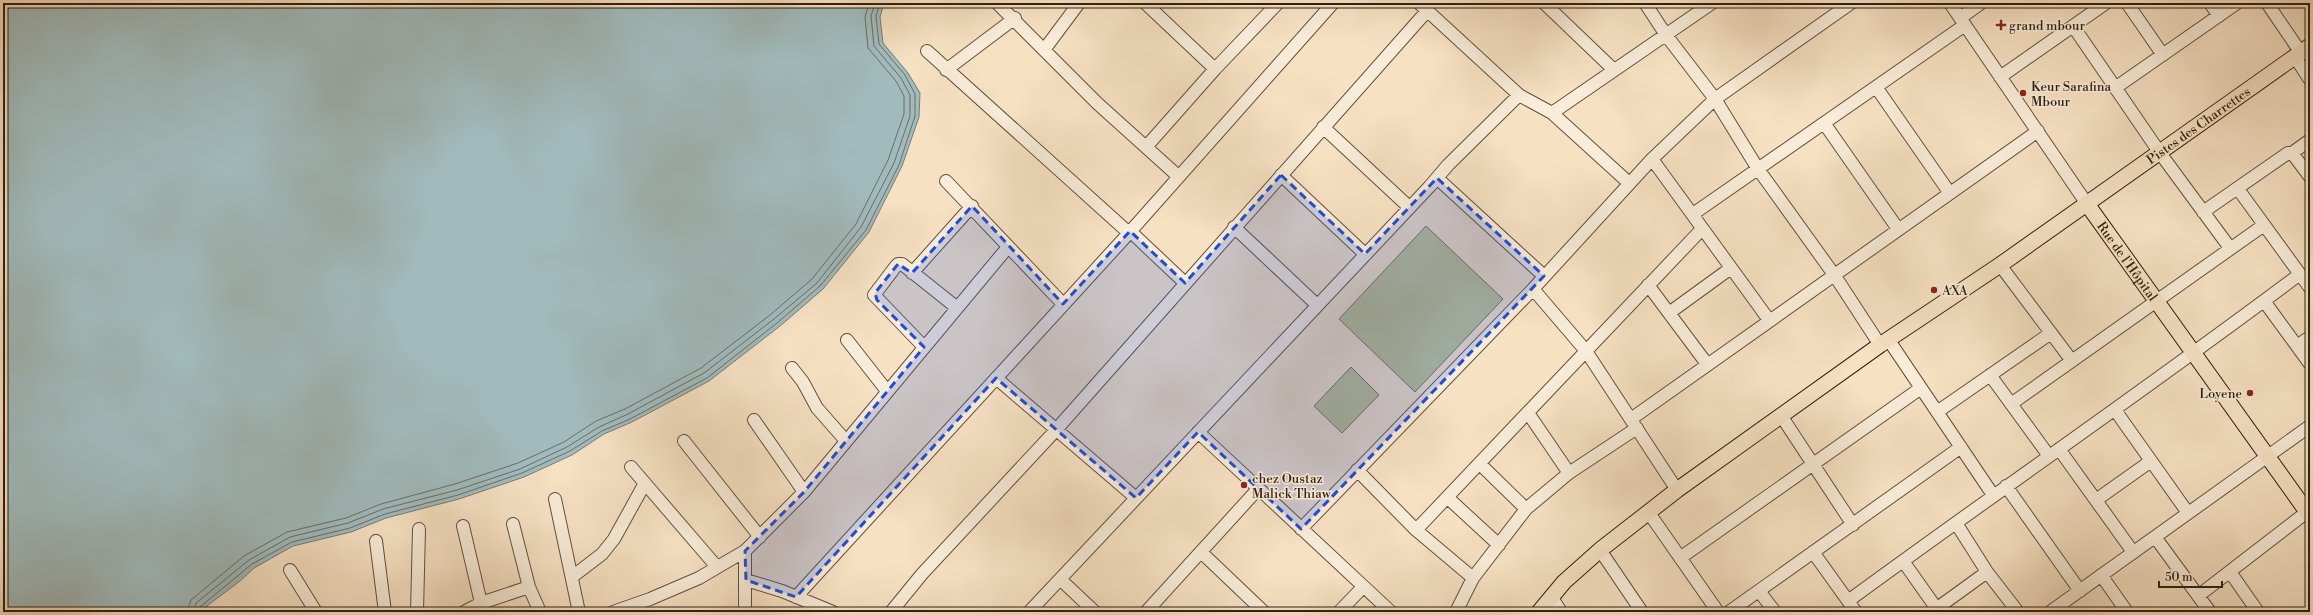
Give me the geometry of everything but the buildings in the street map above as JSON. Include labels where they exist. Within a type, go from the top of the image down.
[{"type":"main road","name":"Pistes des Charrettes","points":[[1539,612],[1551,596],[1600,550],[1677,490],[1782,417],[1884,342],[2000,265],[2302,52]]},
{"type":"main road","name":"Rue de l'Hôpital","points":[[2087,204],[2309,514]]},
{"type":"street","points":[[997,3],[1015,18],[1044,50],[1097,103],[1178,176]]},
{"type":"street","points":[[1044,50],[1079,3]]},
{"type":"street","points":[[1145,3],[1215,69]]},
{"type":"street","points":[[1146,147],[1215,69],[1278,3]]},
{"type":"street","points":[[796,597],[1130,232],[1178,176],[1333,3]]},
{"type":"street","points":[[1544,3],[1614,70]]},
{"type":"street","points":[[1645,3],[1666,35],[1715,100],[1758,169],[1884,342],[1921,388],[1993,495]]},
{"type":"street","points":[[1552,113],[1712,3]]},
{"type":"street","points":[[1301,529],[1533,289],[1652,159],[1715,100],[1851,3]]},
{"type":"street","name":"Rue de l'Hôpital","points":[[1950,3],[2087,204]]},
{"type":"street","points":[[1693,214],[1876,87],[1962,21],[1981,3]]},
{"type":"street","points":[[2000,77],[2106,3]]},
{"type":"street","points":[[2127,3],[2163,55]]},
{"type":"street","points":[[2210,3],[2219,16]]},
{"type":"street","points":[[2115,88],[2237,3]]},
{"type":"street","points":[[2267,3],[2302,52],[2310,80]]},
{"type":"street","points":[[891,612],[922,574],[1055,431],[1281,175],[1423,7],[1519,95],[1552,113],[1629,183]]},
{"type":"street","points":[[946,70],[1015,18]]},
{"type":"street","points":[[2073,26],[2160,153],[2230,248]]},
{"type":"street","points":[[927,51],[946,70],[1130,232],[1185,283]]},
{"type":"street","points":[[1876,87],[1949,192]]},
{"type":"street","points":[[1029,612],[1409,207],[1519,95]]},
{"type":"street","points":[[1824,123],[1898,229]]},
{"type":"street","points":[[1323,127],[1409,207]]},
{"type":"street","points":[[1456,612],[1472,578],[1526,509],[1569,473],[1707,364],[1835,276],[1949,192],[2038,131]]},
{"type":"street","points":[[2203,212],[2288,153],[2292,153],[2310,140]]},
{"type":"street","points":[[2292,153],[2310,178]]},
{"type":"street","points":[[1652,159],[1769,320]]},
{"type":"street","points":[[1281,175],[1365,254]]},
{"type":"street","points":[[1438,178],[1544,276]]},
{"type":"street","points":[[946,181],[972,206],[1008,247],[1063,304]]},
{"type":"street","points":[[2238,189],[2310,288]]},
{"type":"street","points":[[912,273],[972,206]]},
{"type":"street","points":[[2011,404],[2264,225]]},
{"type":"street","points":[[1234,227],[1317,305]]},
{"type":"street","points":[[1416,530],[1702,229]]},
{"type":"street","points":[[613,612],[699,578],[745,551],[804,492],[956,307],[1008,247]]},
{"type":"street","points":[[924,347],[874,295],[898,264],[956,307]]},
{"type":"street","points":[[2000,265],[2072,361]]},
{"type":"street","points":[[1669,313],[1732,268]]},
{"type":"street","points":[[1848,601],[1993,495],[2194,354],[2300,274]]},
{"type":"street","points":[[1648,285],[1707,364]]},
{"type":"street","points":[[1533,289],[1586,351],[1677,490]]},
{"type":"street","points":[[2264,302],[2310,364]]},
{"type":"street","points":[[1937,412],[2051,333]]},
{"type":"street","points":[[2297,346],[2310,337]]},
{"type":"street","points":[[847,340],[887,391]]},
{"type":"street","points":[[792,368],[803,382],[817,408],[846,441]]},
{"type":"street","points":[[1990,375],[2049,456]]},
{"type":"street","points":[[996,378],[1055,431],[1136,498]]},
{"type":"street","points":[[1680,558],[1921,388]]},
{"type":"street","points":[[2115,410],[2188,513]]},
{"type":"street","points":[[1528,413],[1569,473]]},
{"type":"street","points":[[1782,417],[1853,525]]},
{"type":"street","points":[[754,420],[804,492]]},
{"type":"street","points":[[2050,612],[2310,426]]},
{"type":"street","points":[[1198,432],[1391,612]]},
{"type":"street","points":[[684,441],[760,537]]},
{"type":"street","points":[[1729,612],[1961,447]]},
{"type":"street","points":[[2059,449],[2133,552]]},
{"type":"street","points":[[2096,500],[2151,461]]},
{"type":"street","points":[[1480,464],[1526,509]]},
{"type":"street","points":[[631,467],[718,567]]},
{"type":"street","points":[[1357,470],[1416,530],[1472,578]]},
{"type":"street","points":[[572,577],[602,554],[614,539],[645,483]]},
{"type":"street","points":[[2006,486],[2080,591]]},
{"type":"street","points":[[1146,612],[1258,489]]},
{"type":"street","points":[[1448,498],[1499,545]]},
{"type":"street","points":[[555,499],[579,612]]},
{"type":"street","points":[[1649,513],[1718,612]]},
{"type":"street","points":[[2198,596],[2309,514]]},
{"type":"street","points":[[1956,523],[1987,572],[2018,612]]},
{"type":"street","points":[[513,524],[529,587],[540,612]]},
{"type":"street","points":[[463,526],[481,603]]},
{"type":"street","points":[[417,612],[419,529]]},
{"type":"street","points":[[2155,537],[2210,612]]},
{"type":"street","points":[[376,540],[385,612]]},
{"type":"street","points":[[1600,550],[1642,612]]},
{"type":"street","points":[[745,551],[745,612]]},
{"type":"street","points":[[1201,552],[1257,610]]},
{"type":"street","points":[[1813,552],[1856,612]]},
{"type":"street","points":[[1903,561],[1938,611],[1987,572]]},
{"type":"street","points":[[290,570],[316,612]]},
{"type":"street","points":[[2230,572],[2258,612]]},
{"type":"street","points":[[2101,575],[2127,612]]},
{"type":"street","points":[[1060,579],[1095,612]]},
{"type":"street","points":[[746,580],[796,597],[833,612]]},
{"type":"street","points":[[464,612],[481,603],[529,587]]},
{"type":"street","points":[[1339,612],[1363,587]]},
{"type":"street","points":[[1759,591],[1775,612]]},
{"type":"street","points":[[1551,596],[1561,612]]},
{"type":"highlighted area","points":[[1281,175],[1365,254],[1437,178],[1544,276],[1301,529],[1198,432],[1136,498],[996,378],[796,597],[746,580],[745,551],[804,492],[924,347],[877,300],[875,293],[898,264],[912,273],[972,206],[1063,304],[1130,231],[1185,283]]},
{"type":"green space","points":[[1426,226],[1503,299],[1415,392],[1339,319]]},
{"type":"green space","points":[[1351,367],[1379,395],[1342,433],[1314,406]]},
{"type":"water","points":[[3,3],[884,3],[880,17],[883,43],[908,73],[920,93],[919,117],[902,166],[869,232],[823,289],[780,326],[709,381],[632,422],[604,434],[572,455],[524,477],[459,499],[386,518],[351,532],[293,546],[254,568],[240,581],[199,612],[3,612]]},
{"type":"place","name":"grand mbour","points":[[2001,25]]},
{"type":"place","name":"Keur Sarafina Mbour","points":[[2023,93]]},
{"type":"place","name":"AXA","points":[[1934,290]]},
{"type":"place","name":"Loyene","points":[[2250,393]]},
{"type":"place","name":"chez Oustaz Malick Thiaw","points":[[1244,485]]}]
